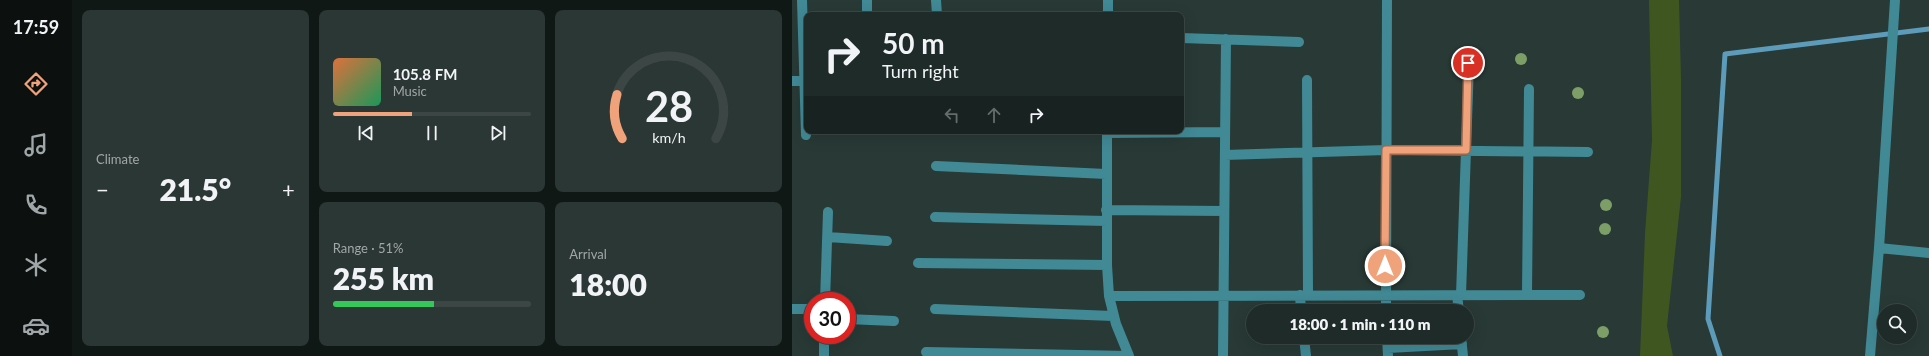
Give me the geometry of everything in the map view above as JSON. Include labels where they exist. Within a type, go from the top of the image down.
[{"type":"street","points":[[802,0],[804,40]]},
{"type":"street","points":[[867,0],[867,12]]},
{"type":"street","points":[[936,0],[937,12]]},
{"type":"street","points":[[1108,0],[1108,12]]},
{"type":"street","points":[[1386,304],[1387,0]]},
{"type":"street","points":[[1870,356],[1879,248],[1895,0]]},
{"type":"street","points":[[1184,38],[1299,42]]},
{"type":"street","points":[[1223,356],[1226,40]]},
{"type":"street","points":[[1459,304],[1466,150],[1468,63]]},
{"type":"street","points":[[1302,304],[1304,295],[1307,80]]},
{"type":"street","points":[[792,81],[804,81]]},
{"type":"street","points":[[1527,295],[1529,89]]},
{"type":"street","points":[[1184,132],[1225,132]]},
{"type":"street","points":[[926,352],[1129,356],[1113,316],[1109,296],[1106,210],[1107,134]]},
{"type":"street","points":[[1225,155],[1386,150],[1588,152]]},
{"type":"street","points":[[936,166],[1106,174]]},
{"type":"street","points":[[1106,210],[1224,212]]},
{"type":"street","points":[[825,292],[828,212]]},
{"type":"street","points":[[935,217],[1107,221]]},
{"type":"street","points":[[828,237],[887,241]]},
{"type":"street","points":[[1879,248],[1929,252]]},
{"type":"street","points":[[918,263],[1107,266]]},
{"type":"street","points":[[1109,296],[1580,295]]},
{"type":"street","points":[[792,309],[804,309]]},
{"type":"street","points":[[935,309],[1113,316]]},
{"type":"street","points":[[856,319],[894,321]]},
{"type":"street","points":[[824,344],[824,356]]},
{"type":"street","points":[[1305,344],[1306,356]]},
{"type":"street","points":[[1388,352],[1442,344]]},
{"type":"street","points":[[1462,344],[1463,356]]},
{"type":"green space","points":[[1649,0],[1679,0],[1681,197],[1667,326],[1673,356],[1640,356],[1645,233],[1652,140]]},
{"type":"waterway","points":[[1720,356],[1708,319],[1725,54],[1929,29]]},
{"type":"route","points":[[1385,266],[1386,150],[1466,150],[1468,63]]}]
